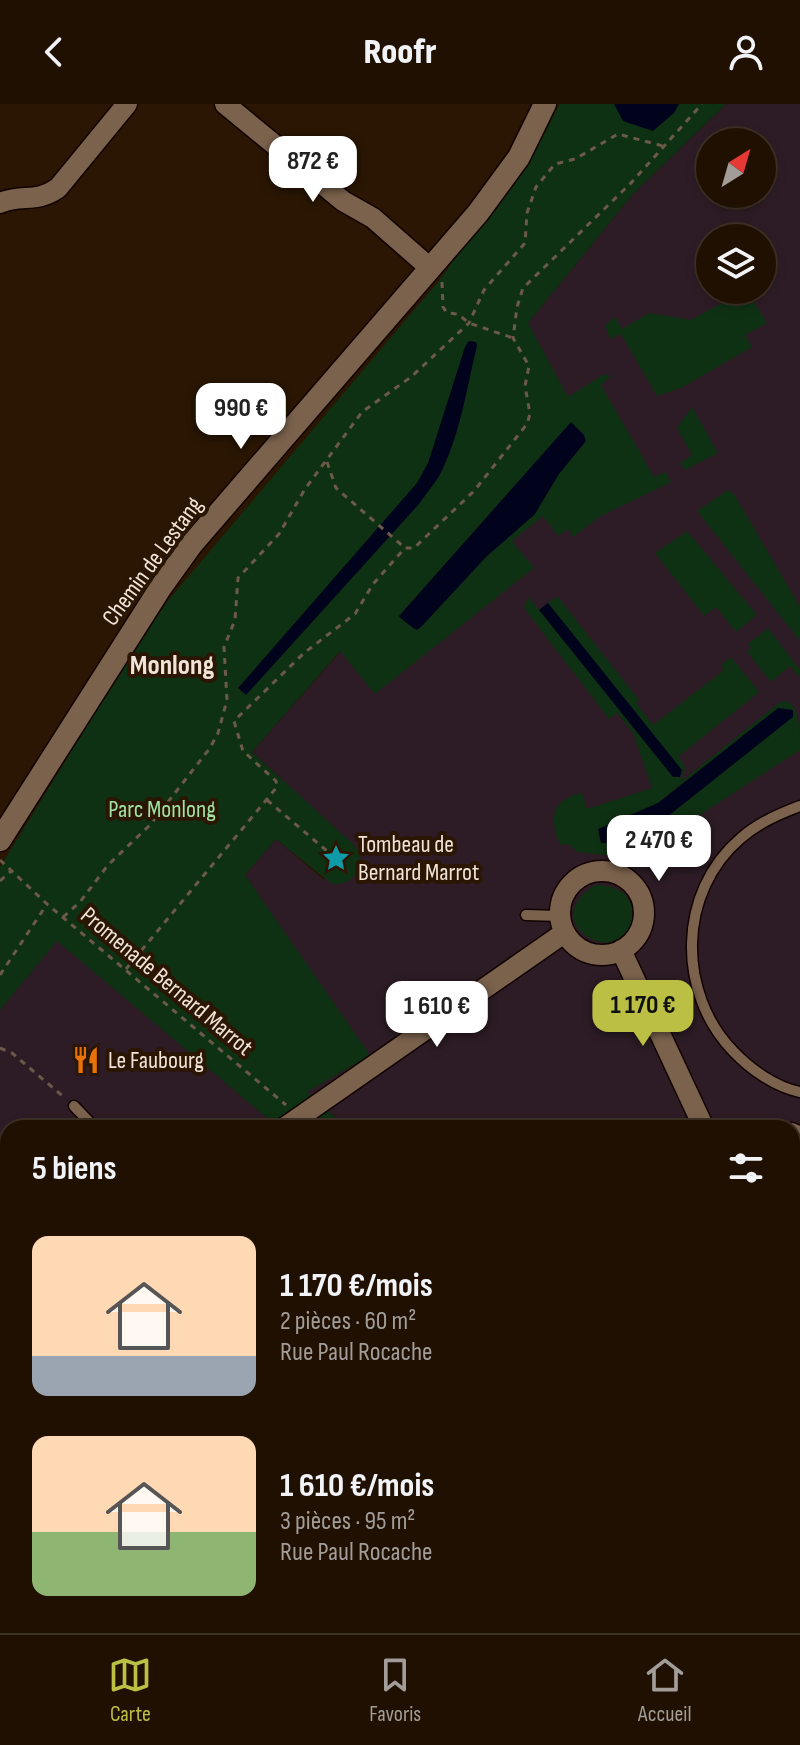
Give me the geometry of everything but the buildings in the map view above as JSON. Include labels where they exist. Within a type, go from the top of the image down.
[{"type":"street","points":[[0,203],[44,198],[58,188],[127,104]]},
{"type":"street","points":[[225,104],[343,201],[373,218],[430,268]]},
{"type":"street","name":"Chemin de Lestang","points":[[0,840],[161,587],[192,544],[500,184],[519,157],[545,104]]},
{"type":"street","points":[[604,871],[618,874],[631,882],[640,894],[644,916],[641,930],[633,942],[615,954],[600,956],[585,952],[573,944],[562,924],[563,896],[583,875],[604,871]]},
{"type":"street","points":[[296,1120],[562,924]]},
{"type":"street","points":[[621,950],[700,1120]]},
{"type":"lane","points":[[800,806],[770,818],[740,839],[713,870],[697,906],[690,942],[695,987],[717,1034],[750,1068],[800,1092]]},
{"type":"lane","points":[[526,915],[562,924]]},
{"type":"lane","points":[[74,1106],[87,1120]]},
{"type":"path","points":[[327,462],[336,488],[405,548],[414,548],[474,491],[527,424],[530,414],[525,386],[529,366],[513,338],[523,288],[631,183],[702,104]]},
{"type":"path","points":[[63,917],[80,902],[108,865],[150,825],[210,748],[224,717],[227,700],[224,647],[235,620],[238,578],[279,534],[305,489],[362,412],[411,377],[469,323],[484,290],[525,243],[527,213],[536,187],[555,164],[575,159],[618,134],[663,146]]},
{"type":"path","points":[[430,268],[442,277],[443,307],[447,313],[458,314],[469,323],[513,338]]},
{"type":"path","points":[[234,721],[304,653],[355,614],[373,584],[405,548]]},
{"type":"path","points":[[224,717],[234,721]]},
{"type":"path","points":[[126,969],[277,787],[276,781],[243,751],[234,721]]},
{"type":"path","points":[[267,800],[327,851]]},
{"type":"path","name":"Promenade Bernard Marrot","points":[[0,860],[47,904],[126,969],[289,1120]]},
{"type":"path","points":[[0,881],[11,871]]},
{"type":"path","points":[[0,975],[47,904]]},
{"type":"path","points":[[0,1048],[12,1053],[74,1106]]},
{"type":"shaded area","points":[[726,104],[800,104],[800,1120],[338,1120],[306,1092],[369,1056],[245,875],[276,839],[325,881],[285,782],[252,752],[546,417],[528,323],[632,195],[696,133],[696,208],[776,208],[776,128],[701,128]]},
{"type":"shaded area","points":[[57,940],[270,1120],[0,1120],[0,1010]]},
{"type":"green space","name":"Parc Monlong","points":[[560,104],[726,104],[701,128],[696,128],[696,133],[632,195],[528,323],[568,397],[604,374],[611,376],[601,385],[654,477],[665,472],[671,482],[599,517],[573,537],[568,529],[558,536],[543,516],[512,541],[534,568],[375,694],[340,651],[252,752],[358,852],[359,866],[352,878],[332,884],[276,839],[245,875],[370,1055],[307,1092],[338,1120],[270,1120],[57,941],[0,1010],[0,867],[166,603],[442,277]]},
{"type":"green space","points":[[720,304],[755,304],[767,323],[745,335],[752,347],[681,388],[657,396],[621,334],[610,339],[605,325],[615,317],[622,329],[649,313],[691,320]]},
{"type":"green space","points":[[692,407],[718,453],[685,470],[680,463],[692,455],[677,428]]},
{"type":"green space","points":[[728,490],[734,494],[800,607],[800,641],[697,511]]},
{"type":"green space","points":[[687,531],[757,615],[736,632],[716,607],[704,616],[655,553]]},
{"type":"green space","points":[[557,596],[639,700],[636,703],[653,725],[724,670],[721,665],[731,657],[759,692],[678,757],[686,768],[681,777],[683,780],[779,703],[786,701],[795,709],[800,750],[638,855],[623,857],[577,852],[568,844],[560,845],[554,819],[564,800],[582,793],[587,809],[652,788],[633,733],[617,713],[609,719],[524,608],[528,597],[539,610]]},
{"type":"green space","points":[[768,628],[800,670],[800,678],[790,666],[771,682],[747,652],[751,648],[748,644]]},
{"type":"green space","points":[[595,885],[611,887],[623,893],[631,904],[632,921],[625,935],[614,942],[600,942],[577,927],[573,914],[578,900]]},
{"type":"water","points":[[614,104],[679,104],[674,113],[653,131],[623,121]]},
{"type":"water","points":[[469,341],[476,342],[477,346],[466,397],[452,447],[438,478],[419,504],[246,695],[238,688],[417,483],[428,463]]},
{"type":"water","points":[[571,422],[586,441],[559,474],[535,514],[487,556],[422,626],[417,630],[404,621],[399,616]]},
{"type":"water","points":[[548,603],[682,770],[680,777],[673,777],[539,610]]},
{"type":"water","points":[[778,708],[793,710],[793,717],[638,840],[601,843],[598,829],[658,803]]},
{"type":"place","name":"Tombeau de Bernard Marrot","points":[[336,858]]},
{"type":"place","name":"Le Faubourg","points":[[86,1060]]},
{"type":"district","name":"Monlong","points":[[172,664]]}]
